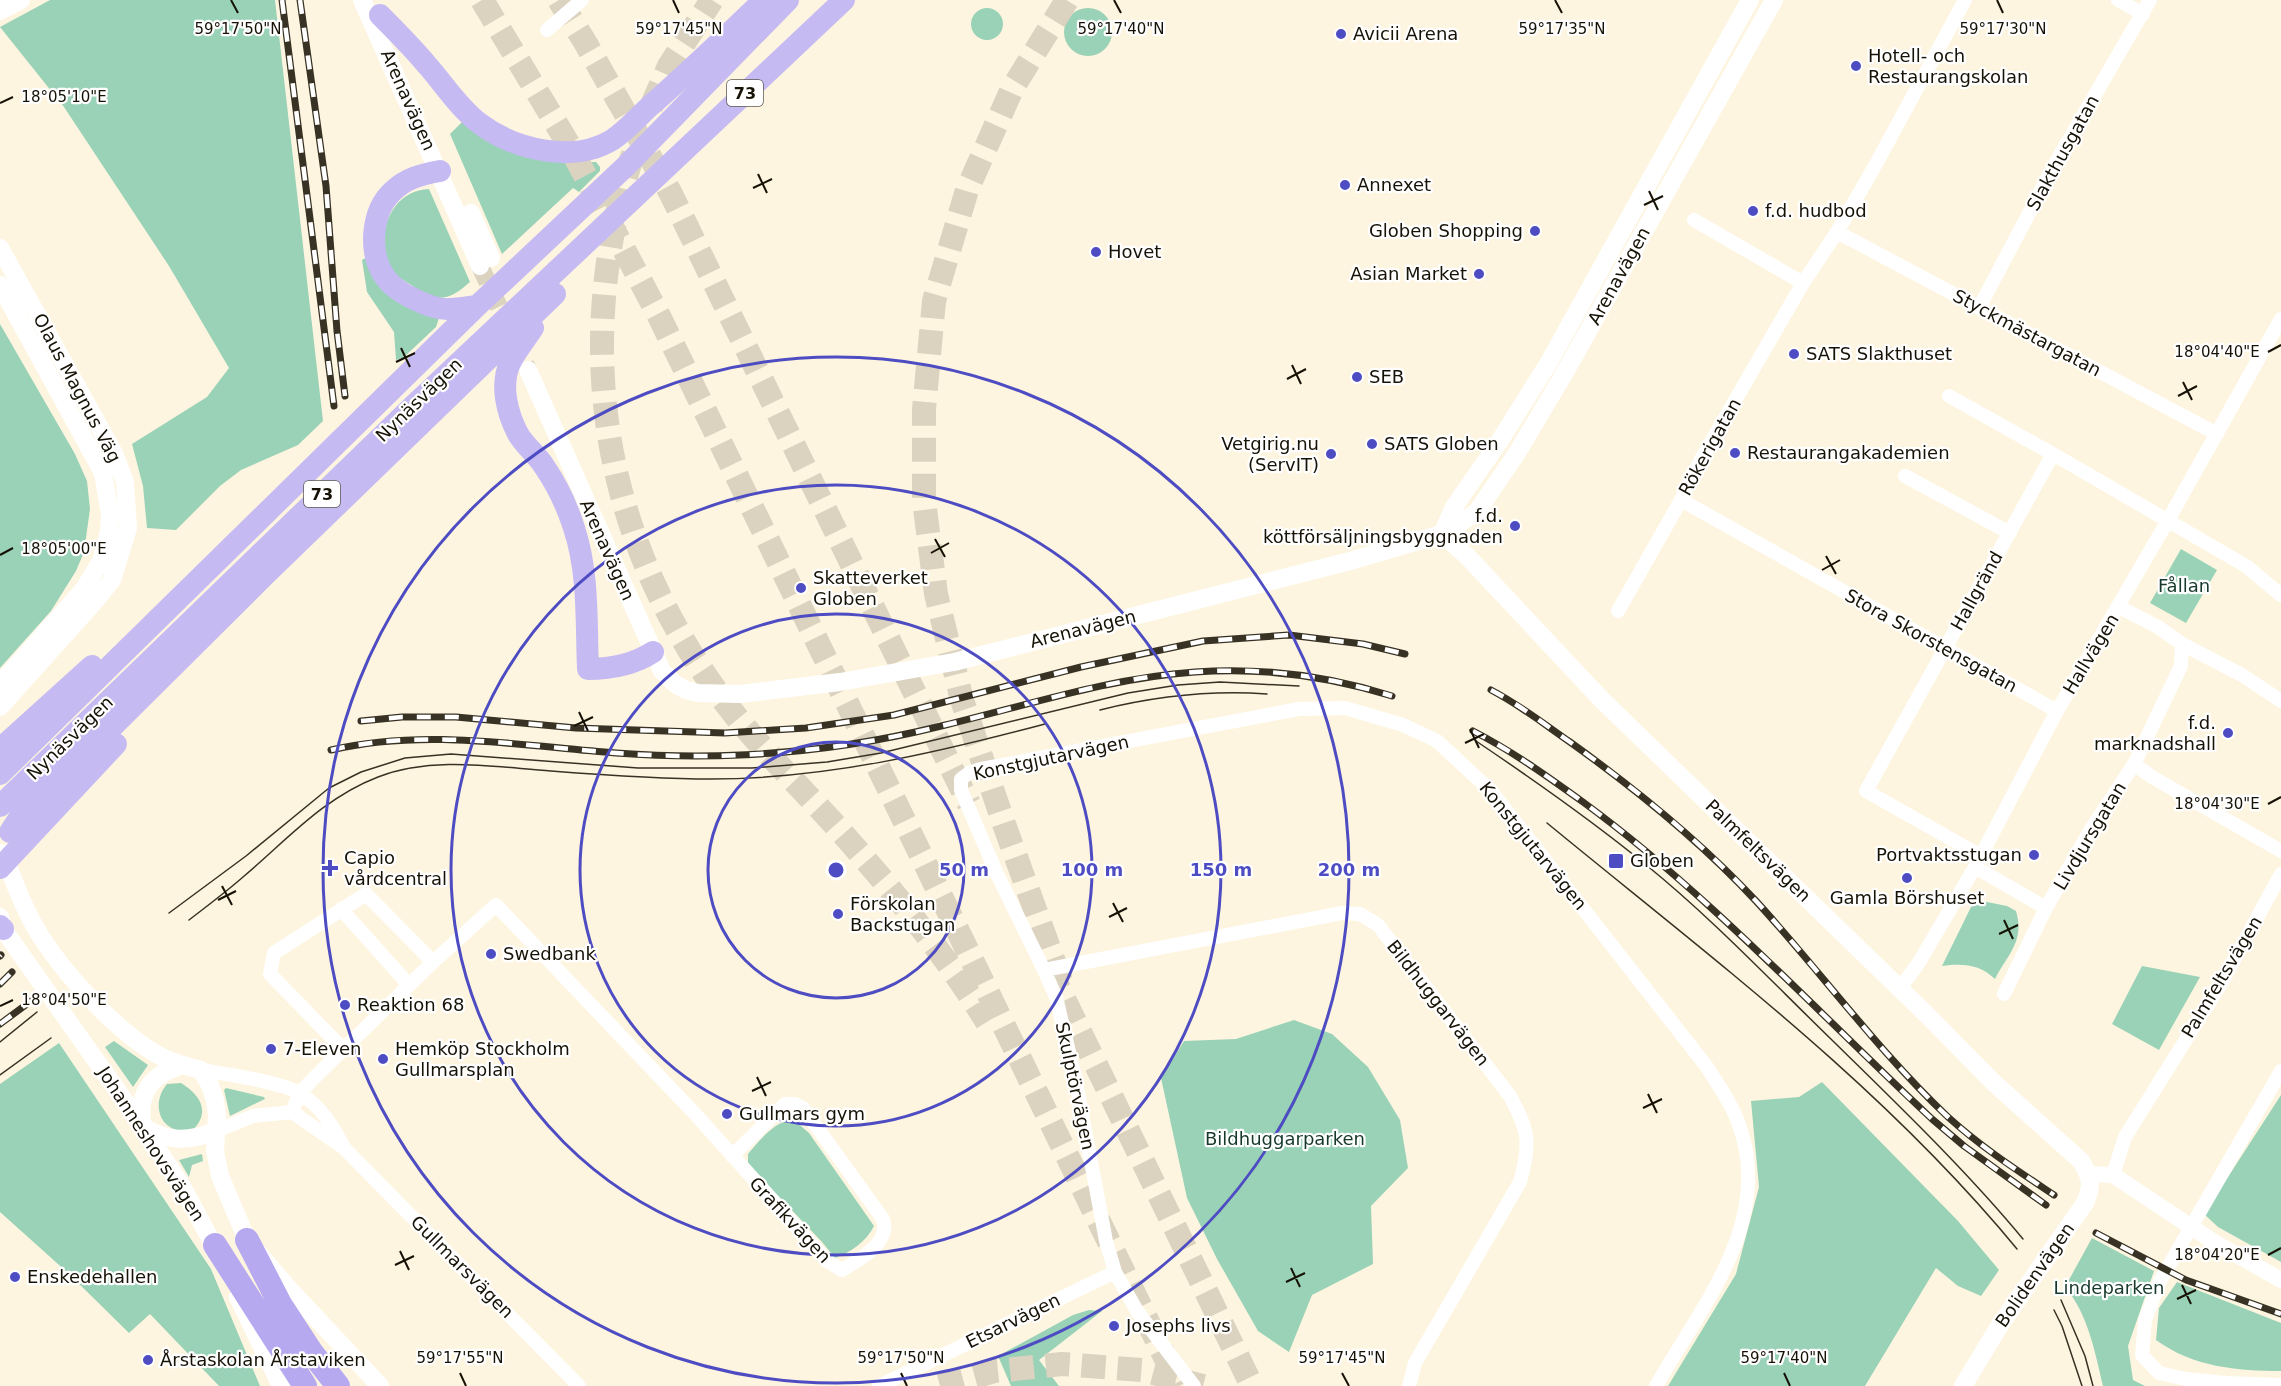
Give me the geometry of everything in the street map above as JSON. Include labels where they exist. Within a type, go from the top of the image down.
[{"type":"highway","points":[[376,8],[478,123],[511,143],[541,150],[565,152],[591,148],[612,140],[764,0]]},
{"type":"highway","name":"Nynäsvägen","points":[[0,774],[477,306],[626,166],[788,0]]},
{"type":"highway","name":"Nynäsvägen","points":[[0,805],[411,408],[844,0]]},
{"type":"highway","points":[[440,171],[417,176],[402,183],[391,192],[375,224],[375,253],[386,278],[401,292],[421,303],[448,310],[477,306]]},
{"type":"highway","points":[[10,832],[23,812],[555,294],[646,186]]},
{"type":"highway","points":[[555,294],[510,363],[505,379],[511,415],[519,435],[544,465],[565,501],[575,530],[585,579],[588,669],[609,669],[631,663],[657,650]]},
{"type":"highway","points":[[1,859],[211,648],[265,575]]},
{"type":"highway","points":[[0,749],[81,674],[173,606]]},
{"type":"highway","points":[[247,1240],[279,1304],[312,1353],[338,1386]]},
{"type":"highway","points":[[214,1245],[305,1386]]},
{"type":"main road","points":[[0,11],[21,0]]},
{"type":"main road","name":"Arenavägen","points":[[362,0],[440,171],[485,262],[427,114],[376,8]]},
{"type":"main road","name":"Arenavägen","points":[[1442,534],[1454,507],[1499,442],[1548,364],[1750,0]]},
{"type":"main road","name":"Arenavägen","points":[[531,366],[657,650],[662,671],[675,684],[698,693],[755,693],[954,662],[1282,579],[1442,534],[1476,513],[1517,453],[1774,0]]},
{"type":"main road","name":"Olaus Magnus Väg","points":[[0,248],[114,453],[125,482],[128,504],[127,532],[112,580],[96,600],[10,682]]},
{"type":"main road","name":"Olaus Magnus Väg","points":[[0,285],[103,473],[110,514],[109,531],[100,561],[84,589],[10,682],[0,707]]},
{"type":"main road","name":"Palmfeltsvägen","points":[[1442,534],[1467,556],[1602,699],[1900,988],[1993,1082],[2085,1167]]},
{"type":"main road","points":[[0,805],[8,820],[10,832],[1,859],[40,936],[53,954],[105,1012],[152,1051],[183,1065],[201,1070],[210,1085],[215,1100],[216,1131],[185,1140],[166,1138],[143,1126],[141,1107],[147,1089],[165,1071],[183,1065]]},
{"type":"main road","name":"Johanneshovsvägen","points":[[1,923],[143,1126],[183,1188],[214,1245],[260,1346],[281,1386]]},
{"type":"main road","name":"Johanneshovsvägen","points":[[216,1131],[215,1151],[220,1176],[247,1240],[290,1290],[381,1386]]},
{"type":"main road","name":"Bolidenvägen","points":[[1963,1386],[2000,1325],[2085,1203],[2091,1189],[2085,1167]]},
{"type":"street","points":[[547,30],[582,0]]},
{"type":"street","name":"Rökerigatan","points":[[1618,611],[1681,500],[1700,461],[1803,283],[1837,232],[1965,0]]},
{"type":"street","points":[[2118,0],[2143,14]]},
{"type":"street","name":"Slakthusgatan","points":[[1978,308],[2056,162],[2150,0]]},
{"type":"street","points":[[1694,220],[1803,283]]},
{"type":"street","name":"Styckmästargatan","points":[[1837,232],[2217,434]]},
{"type":"street","name":"Hallvägen","points":[[1900,988],[1918,964],[1978,861],[2057,711],[2279,327]]},
{"type":"street","points":[[1949,396],[2246,566],[2281,595]]},
{"type":"street","name":"Hallgränd","points":[[1978,861],[1866,791],[2053,454]]},
{"type":"street","points":[[1905,476],[2010,533]]},
{"type":"street","name":"Stora Skorstensgatan","points":[[1681,500],[2057,711]]},
{"type":"street","points":[[2119,607],[2158,627],[2182,644],[2242,675],[2281,701]]},
{"type":"street","name":"Livdjursgatan","points":[[2004,994],[2046,908],[2091,829],[2134,764],[2181,666],[2182,644]]},
{"type":"street","name":"Konstgjutarvägen","points":[[961,779],[981,769],[1299,709],[1345,708],[1403,725],[1437,741],[1491,790],[1707,1067],[1728,1100],[1739,1124],[1748,1170],[1747,1196],[1742,1221],[1727,1267],[1656,1386]]},
{"type":"street","name":"Livdjursgatan","points":[[2134,764],[2152,777],[2281,851]]},
{"type":"street","name":"Skulptörvägen","points":[[961,779],[961,790],[997,874],[1056,998],[1075,1077],[1106,1241],[1115,1272],[1137,1311],[1194,1386]]},
{"type":"street","points":[[1978,861],[2046,908]]},
{"type":"street","name":"Palmfeltsvägen","points":[[2113,1175],[2125,1137],[2223,982],[2281,874]]},
{"type":"street","points":[[216,1131],[253,1116],[292,1112],[300,1093],[344,1050],[410,985],[433,962],[366,894],[274,952],[270,974],[344,1050]]},
{"type":"street","name":"Grafikvägen","points":[[433,962],[496,905],[565,975],[827,1261],[842,1270],[879,1243],[885,1226],[883,1219],[803,1107],[785,1104],[732,1156]]},
{"type":"street","points":[[341,909],[410,985]]},
{"type":"street","name":"Bildhuggarvägen","points":[[1044,970],[1342,913],[1360,914],[1378,925],[1510,1096],[1525,1124],[1527,1155],[1520,1182],[1415,1363],[1409,1386]]},
{"type":"street","name":"Gullmarsvägen","points":[[201,1070],[245,1078],[300,1093],[332,1124],[344,1148]]},
{"type":"street","points":[[2281,1071],[2160,1281],[2145,1320],[2142,1354],[2159,1372],[2186,1379],[2281,1385]]},
{"type":"street","name":"Gullmarsvägen","points":[[292,1112],[344,1148],[579,1386]]},
{"type":"street","points":[[2085,1167],[2113,1175],[2190,1226],[2281,1280]]},
{"type":"street","name":"Etsarvägen","points":[[879,1386],[1115,1272]]},
{"type":"green space","points":[[50,0],[275,0],[323,421],[298,445],[241,470],[220,486],[176,530],[147,528],[143,486],[132,444],[207,397],[229,368],[169,266],[64,107],[0,27]]},
{"type":"green space","points":[[987,8],[998,13],[1003,24],[998,35],[987,40],[976,35],[971,24],[976,13]]},
{"type":"green space","points":[[1083,8],[1093,8],[1108,18],[1112,32],[1111,41],[1102,52],[1093,56],[1083,56],[1068,46],[1064,37],[1064,27],[1074,12]]},
{"type":"green space","points":[[462,122],[581,162],[596,162],[600,171],[579,192],[573,188],[502,254],[450,134]]},
{"type":"green space","points":[[429,189],[470,282],[456,293],[443,298],[430,296],[396,275],[387,258],[384,245],[388,219],[395,207],[403,198]]},
{"type":"green space","points":[[367,257],[439,318],[436,327],[403,358],[396,360],[394,332],[367,292],[362,260]]},
{"type":"green space","points":[[0,324],[75,454],[87,481],[90,509],[84,552],[76,571],[51,611],[0,668]]},
{"type":"green space","name":"Fållan","points":[[2181,549],[2217,570],[2186,623],[2150,603]]},
{"type":"green space","points":[[1982,901],[2007,906],[2016,911],[2018,922],[2014,947],[1995,979],[1983,970],[1970,966],[1942,966],[1971,907]]},
{"type":"green space","points":[[2142,966],[2200,977],[2159,1050],[2112,1024]]},
{"type":"green space","name":"Bildhuggarparken","points":[[1294,1020],[1332,1034],[1368,1067],[1400,1120],[1408,1168],[1371,1206],[1373,1264],[1312,1295],[1289,1352],[1258,1331],[1217,1259],[1187,1198],[1161,1078],[1184,1041],[1236,1039]]},
{"type":"green space","points":[[114,1041],[148,1065],[133,1087],[105,1047]]},
{"type":"green space","points":[[59,1043],[211,1269],[260,1386],[219,1386],[150,1314],[129,1333],[68,1273],[0,1212],[0,1084]]},
{"type":"green space","points":[[1822,1082],[1958,1221],[1999,1270],[1981,1296],[1958,1286],[1936,1268],[1865,1386],[1668,1386],[1736,1274],[1759,1187],[1751,1101],[1799,1097]]},
{"type":"green space","points":[[181,1083],[198,1098],[201,1104],[201,1116],[193,1130],[179,1131],[171,1128],[165,1123],[159,1111],[160,1097],[167,1084]]},
{"type":"green space","points":[[226,1088],[265,1099],[230,1116],[224,1090]]},
{"type":"green space","points":[[2281,1095],[2281,1262],[2218,1227],[2204,1214]]},
{"type":"green space","points":[[793,1119],[809,1133],[874,1226],[858,1246],[835,1258],[748,1164],[748,1154],[762,1138],[780,1123]]},
{"type":"green space","points":[[202,1154],[203,1161],[192,1165],[189,1177],[179,1160]]},
{"type":"green space","name":"Lindeparken","points":[[2092,1238],[2154,1271],[2128,1346],[2133,1380],[2145,1386],[2103,1386],[2085,1321],[2065,1287]]},
{"type":"green space","points":[[2177,1282],[2281,1323],[2281,1371],[2216,1366],[2185,1356],[2156,1340],[2159,1308]]},
{"type":"green space","points":[[1089,1310],[1102,1311],[1039,1360],[1059,1386],[1011,1386],[998,1356],[1073,1315]]},
{"type":"tunnel","points":[[482,0],[569,145],[659,316],[1179,1386]]},
{"type":"tunnel","points":[[559,0],[670,192],[969,804]]},
{"type":"tunnel","points":[[651,107],[669,66],[712,0]]},
{"type":"tunnel","points":[[1061,981],[962,700],[936,594],[924,501],[924,409],[934,301],[967,190],[1012,89],[1067,0]]},
{"type":"tunnel","points":[[633,154],[615,223],[605,292],[602,360],[608,427],[621,493],[643,558],[672,621],[724,701],[754,738],[835,825],[896,896],[934,945],[987,1022]]},
{"type":"tunnel","points":[[480,266],[528,370]]},
{"type":"tunnel","points":[[1049,968],[1252,1386]]},
{"type":"tunnel","points":[[940,1386],[995,1371],[1062,1364],[1142,1370],[1203,1386]]},
{"type":"tram line","points":[[169,913],[246,856],[329,788],[361,772],[405,758],[451,754],[638,768],[752,768],[827,762],[881,753],[1128,693],[1178,685],[1220,682],[1299,686]]},
{"type":"tram line","points":[[1100,710],[1183,695],[1267,694]]},
{"type":"tram line","points":[[189,920],[237,883],[323,808],[358,786],[399,771],[420,767],[464,765],[651,778],[754,778],[880,762],[963,745],[1045,724]]},
{"type":"tram line","points":[[1476,741],[1541,785],[1670,885],[1742,951],[1931,1138],[2023,1239]]},
{"type":"tram line","points":[[1547,823],[1732,973],[1852,1077],[1965,1189],[2017,1249]]},
{"type":"tram line","points":[[0,1042],[37,1012]]},
{"type":"tram line","points":[[0,1075],[51,1038]]},
{"type":"tram line","points":[[2061,1300],[2085,1356],[2093,1386]]},
{"type":"tram line","points":[[2054,1310],[2062,1326],[2082,1386]]},
{"type":"railway","points":[[282,0],[334,406]]},
{"type":"railway","points":[[300,0],[326,186],[337,331],[345,396]]},
{"type":"railway","points":[[361,721],[402,717],[456,717],[576,728],[725,733],[806,728],[894,715],[1081,667],[1203,641],[1289,635],[1363,644],[1405,654]]},
{"type":"railway","points":[[331,750],[402,740],[438,739],[662,755],[724,756],[790,752],[888,738],[1097,687],[1162,675],[1195,672],[1245,671],[1295,675],[1344,683],[1392,696]]},
{"type":"railway","points":[[1491,690],[1522,708],[1595,760],[1690,837],[1756,901],[1922,1092],[1987,1149],[2054,1195]]},
{"type":"railway","points":[[1473,731],[1543,773],[1630,838],[1762,955],[1932,1119],[1964,1146],[2046,1205]]},
{"type":"railway","points":[[0,984],[12,972]]},
{"type":"railway","points":[[0,1024],[31,1001]]},
{"type":"railway","points":[[2096,1233],[2186,1280],[2281,1314]]},
{"type":"place","name":"Avicii Arena","points":[[1341,34]]},
{"type":"place","name":"Hotell- och Restaurangskolan","points":[[1856,66]]},
{"type":"place","name":"Annexet","points":[[1345,185]]},
{"type":"place","name":"f.d. hudbod","points":[[1753,211]]},
{"type":"place","name":"Globen Shopping","points":[[1535,231]]},
{"type":"place","name":"Hovet","points":[[1096,252]]},
{"type":"place","name":"Asian Market","points":[[1479,274]]},
{"type":"place","name":"SATS Slakthuset","points":[[1794,354]]},
{"type":"place","name":"SEB","points":[[1357,377]]},
{"type":"place","name":"SATS Globen","points":[[1372,444]]},
{"type":"place","name":"Restaurangakademien","points":[[1735,453]]},
{"type":"place","name":"Vetgirig.nu (ServIT)","points":[[1331,454]]},
{"type":"place","name":"f.d. köttförsäljningsbyggnaden","points":[[1515,526]]},
{"type":"place","name":"Skatteverket Globen","points":[[801,588]]},
{"type":"place","name":"f.d. marknadshall","points":[[2228,733]]},
{"type":"place","name":"Portvaktsstugan","points":[[2034,855]]},
{"type":"place","name":"Globen","points":[[1616,861]]},
{"type":"place","name":"Capio vårdcentral","points":[[330,868]]},
{"type":"place","name":"Gamla Börshuset","points":[[1907,878]]},
{"type":"place","name":"Förskolan Backstugan","points":[[838,914]]},
{"type":"place","name":"Swedbank","points":[[491,954]]},
{"type":"place","name":"Reaktion 68","points":[[345,1005]]},
{"type":"place","name":"7-Eleven","points":[[271,1049]]},
{"type":"place","name":"Hemköp Stockholm Gullmarsplan","points":[[383,1059]]},
{"type":"place","name":"Gullmars gym","points":[[727,1114]]},
{"type":"place","name":"Enskedehallen","points":[[15,1277]]},
{"type":"place","name":"Josephs livs","points":[[1114,1326]]},
{"type":"place","name":"Årstaskolan Årstaviken","points":[[148,1360]]}]
